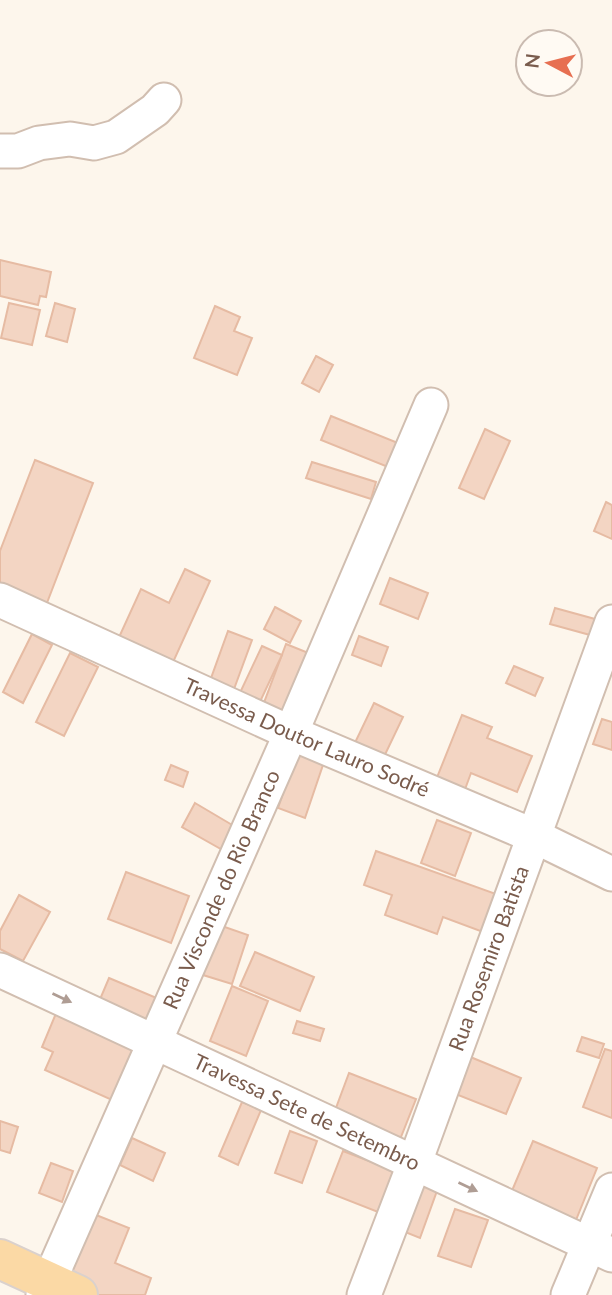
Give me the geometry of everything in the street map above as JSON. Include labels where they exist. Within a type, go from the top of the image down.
[{"type":"main road","points":[[0,1259],[57,1290]]},
{"type":"street","points":[[0,151],[18,151],[39,142],[70,139],[94,143],[116,137],[155,110],[164,100]]},
{"type":"street","name":"Rua Visconde do Rio Branco","points":[[57,1290],[154,1040],[291,733],[430,405]]},
{"type":"street","name":"Travessa Doutor Lauro Sodré","points":[[0,600],[291,733],[534,836],[612,874]]},
{"type":"street","name":"Rua Rosemiro Batista","points":[[364,1295],[415,1163],[612,622]]},
{"type":"street","name":"Travessa Sete de Setembro","points":[[0,970],[601,1249]]},
{"type":"street","points":[[568,1295],[601,1249],[612,1189]]},
{"type":"building","points":[[0,260],[51,272],[46,297],[40,296],[38,305],[0,296]]},
{"type":"building","points":[[9,303],[40,310],[32,345],[1,338]]},
{"type":"building","points":[[55,303],[75,309],[67,342],[46,336]]},
{"type":"building","points":[[215,306],[240,317],[234,331],[252,338],[237,375],[194,358]]},
{"type":"building","points":[[316,356],[333,365],[319,392],[302,383]]},
{"type":"building","points":[[331,416],[398,443],[388,467],[321,440]]},
{"type":"building","points":[[485,429],[510,441],[484,499],[459,488]]},
{"type":"building","points":[[35,460],[93,483],[45,608],[0,590],[0,551]]},
{"type":"building","points":[[312,462],[376,482],[371,499],[306,478]]},
{"type":"building","points":[[606,502],[612,505],[612,539],[594,531]]},
{"type":"building","points":[[185,569],[210,581],[169,671],[115,646],[141,589],[169,603]]},
{"type":"building","points":[[390,578],[428,593],[418,619],[380,604]]},
{"type":"building","points":[[275,607],[301,621],[290,643],[264,629]]},
{"type":"building","points":[[555,608],[595,619],[590,635],[550,624]]},
{"type":"building","points":[[228,631],[252,640],[234,689],[210,681]]},
{"type":"building","points":[[32,634],[52,645],[23,703],[3,692]]},
{"type":"building","points":[[359,636],[388,647],[381,666],[352,655]]},
{"type":"building","points":[[286,644],[311,654],[287,717],[262,708]]},
{"type":"building","points":[[262,646],[282,655],[258,706],[238,697]]},
{"type":"building","points":[[70,653],[98,667],[64,736],[36,722]]},
{"type":"building","points":[[514,666],[543,678],[535,696],[506,683]]},
{"type":"building","points":[[374,703],[403,717],[380,765],[351,751]]},
{"type":"building","points":[[462,715],[492,727],[487,738],[532,756],[517,792],[471,773],[464,792],[436,780]]},
{"type":"building","points":[[602,719],[612,722],[612,750],[593,744]]},
{"type":"building","points":[[297,753],[324,762],[305,818],[278,808]]},
{"type":"building","points":[[171,765],[188,772],[183,787],[165,780]]},
{"type":"building","points":[[195,803],[239,829],[226,852],[182,827]]},
{"type":"building","points":[[437,820],[471,833],[455,876],[421,863]]},
{"type":"building","points":[[376,851],[496,894],[483,932],[443,917],[437,934],[385,915],[392,895],[364,885]]},
{"type":"building","points":[[126,872],[189,896],[171,943],[108,919]]},
{"type":"building","points":[[19,895],[50,912],[23,961],[0,949],[0,931]]},
{"type":"building","points":[[219,925],[248,935],[232,984],[203,975]]},
{"type":"building","points":[[255,952],[314,977],[300,1011],[240,986]]},
{"type":"building","points":[[109,978],[159,999],[147,1026],[98,1004]]},
{"type":"building","points":[[232,986],[268,1001],[246,1056],[210,1041]]},
{"type":"building","points":[[57,1011],[136,1046],[112,1100],[45,1070],[53,1052],[42,1047]]},
{"type":"building","points":[[297,1021],[324,1029],[320,1041],[293,1033]]},
{"type":"building","points":[[582,1037],[604,1044],[599,1058],[577,1051]]},
{"type":"building","points":[[605,1049],[612,1051],[612,1118],[583,1107]]},
{"type":"building","points":[[468,1056],[521,1078],[506,1114],[453,1093]]},
{"type":"building","points":[[349,1073],[416,1099],[399,1142],[333,1116]]},
{"type":"building","points":[[242,1102],[261,1110],[238,1165],[219,1156]]},
{"type":"building","points":[[0,1121],[18,1127],[10,1153],[0,1150]]},
{"type":"building","points":[[290,1131],[317,1141],[302,1183],[275,1173]]},
{"type":"building","points":[[132,1138],[165,1153],[153,1181],[120,1165]]},
{"type":"building","points":[[533,1141],[597,1168],[576,1220],[511,1193]]},
{"type":"building","points":[[343,1151],[395,1171],[378,1212],[327,1192]]},
{"type":"building","points":[[51,1163],[73,1171],[62,1202],[39,1193]]},
{"type":"building","points":[[417,1180],[438,1188],[420,1238],[400,1230]]},
{"type":"building","points":[[455,1209],[488,1220],[471,1267],[438,1256]]},
{"type":"building","points":[[86,1211],[129,1228],[115,1263],[151,1278],[145,1295],[95,1295],[58,1280]]}]
